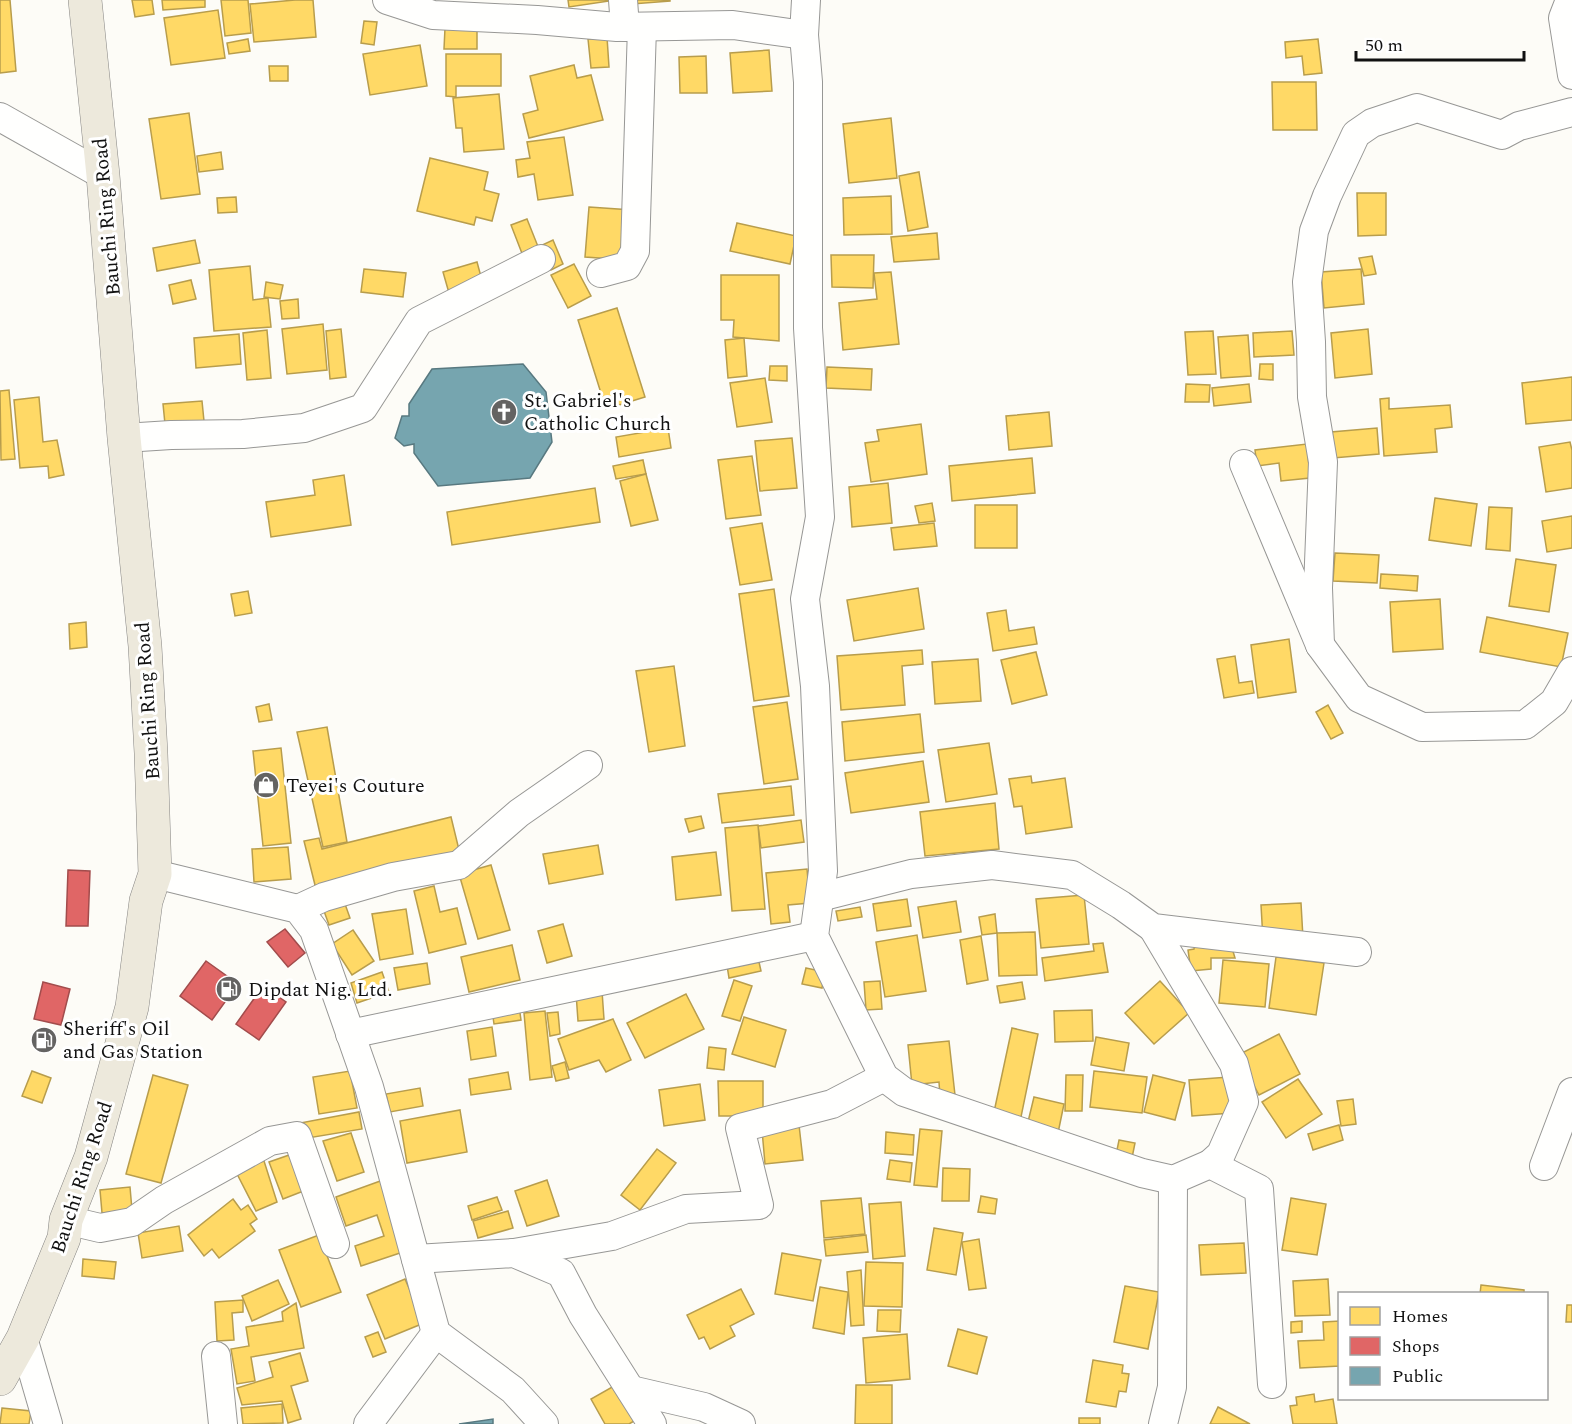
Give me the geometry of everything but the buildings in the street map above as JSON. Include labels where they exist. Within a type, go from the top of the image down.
[{"type":"main road","name":"Bauchi Ring Road","points":[[0,1379],[23,1338],[64,1238],[66,1220],[91,1157],[132,1007],[146,901],[155,874],[152,753],[145,646],[85,0]]},
{"type":"street","points":[[387,0],[433,15],[461,8],[537,20],[630,18],[733,25],[804,35]]},
{"type":"street","points":[[806,0],[804,35],[808,82],[807,328],[820,517],[805,598],[815,686],[823,871],[814,936],[884,1077],[904,1092],[1065,1148],[1142,1173],[1173,1180],[1210,1164],[1221,1154],[1244,1102],[1234,1064],[1153,928],[1121,905],[1072,875],[992,865],[911,874],[820,897]]},
{"type":"street","points":[[1570,0],[1563,18],[1569,42],[1572,75]]},
{"type":"street","points":[[601,273],[627,267],[635,251],[630,18]]},
{"type":"street","points":[[1320,645],[1318,588],[1323,462],[1312,397],[1307,282],[1314,231],[1337,175],[1356,135],[1372,123],[1417,108],[1502,135],[1519,126],[1572,112]]},
{"type":"street","points":[[0,117],[103,175]]},
{"type":"street","points":[[124,438],[243,434],[304,428],[363,408],[419,321],[541,259]]},
{"type":"street","points":[[1244,464],[1320,645],[1359,698],[1422,727],[1525,725],[1554,702],[1572,670]]},
{"type":"street","points":[[155,874],[298,909],[324,897],[393,877],[459,865],[519,813],[588,765]]},
{"type":"street","points":[[298,909],[314,930],[369,1087],[436,1333],[513,1390],[544,1424]]},
{"type":"street","points":[[1153,928],[1357,952]]},
{"type":"street","points":[[350,1034],[814,936]]},
{"type":"street","points":[[416,1259],[514,1253],[612,1236],[686,1209],[759,1205],[740,1128],[832,1104],[884,1077]]},
{"type":"street","points":[[1544,1166],[1572,1092]]},
{"type":"street","points":[[66,1220],[100,1228],[132,1222],[164,1200],[270,1141],[297,1136],[335,1244]]},
{"type":"street","points":[[1210,1164],[1259,1189],[1272,1384]]},
{"type":"street","points":[[1163,1424],[1172,1387],[1173,1180]]},
{"type":"street","points":[[514,1253],[561,1273],[583,1315],[652,1424]]},
{"type":"street","points":[[368,1424],[436,1333]]},
{"type":"street","points":[[23,1338],[48,1424]]},
{"type":"street","points":[[216,1356],[223,1424]]},
{"type":"street","points":[[631,1390],[704,1407],[741,1424]]},
{"type":"place","name":"St. Gabriel's Catholic Church","points":[[504,412]]},
{"type":"place","name":"Teyei's Couture","points":[[266,785]]},
{"type":"place","name":"Dipdat Nig. Ltd.","points":[[229,989]]},
{"type":"place","name":"Sheriff's Oil and Gas Station","points":[[44,1040]]}]
